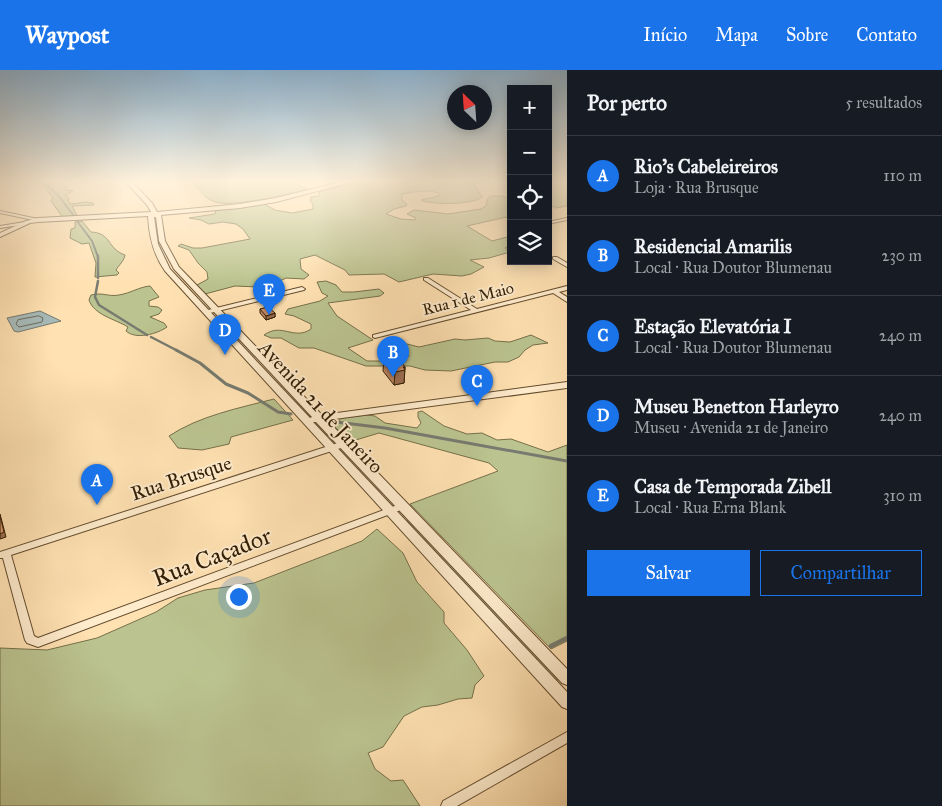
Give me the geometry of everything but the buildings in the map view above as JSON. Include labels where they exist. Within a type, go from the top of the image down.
[{"type":"street","points":[[17,215],[41,220]]},
{"type":"street","points":[[0,227],[41,220],[129,215]]},
{"type":"street","name":"Avenida 21 de Janeiro","points":[[152,215],[153,238],[158,254],[167,270],[306,420],[338,446],[397,509],[567,702]]},
{"type":"street","name":"Avenida 21 de Janeiro","points":[[158,215],[165,248],[176,268],[319,418],[338,446]]},
{"type":"street","points":[[552,222],[567,219]]},
{"type":"street","points":[[0,236],[25,223]]},
{"type":"street","points":[[555,258],[567,265]]},
{"type":"street","points":[[167,270],[176,268]]},
{"type":"street","points":[[426,279],[476,311]]},
{"type":"street","name":"Rua 1 de Maio","points":[[375,336],[567,288]]},
{"type":"street","points":[[206,312],[302,289]]},
{"type":"street","points":[[554,291],[567,300]]},
{"type":"street","points":[[256,366],[267,363]]},
{"type":"street","points":[[306,420],[567,385]]},
{"type":"street","name":"Rua Brusque","points":[[3,554],[338,446]]},
{"type":"street","name":"Avenida 21 de Janeiro","points":[[397,509],[567,679]]},
{"type":"street","name":"Rua Caçador","points":[[3,554],[29,637],[34,643],[44,642],[397,509]]},
{"type":"street","points":[[447,805],[567,737]]},
{"type":"green space","points":[[61,215],[77,215],[78,217],[63,218]]},
{"type":"green space","points":[[206,215],[390,215],[401,219],[415,220],[416,218],[410,215],[507,215],[507,217],[467,226],[492,241],[507,237],[507,247],[505,248],[507,253],[489,258],[470,260],[484,267],[471,274],[462,276],[433,274],[399,282],[384,274],[349,275],[345,270],[315,255],[300,259],[301,269],[309,275],[304,279],[286,278],[274,284],[258,287],[235,286],[205,294],[197,285],[208,279],[207,272],[189,250],[178,246],[181,244],[193,248],[202,248],[250,239],[243,229],[236,224],[223,222],[209,224],[201,220],[189,218]]},
{"type":"green space","points":[[82,221],[91,232],[103,235],[115,249],[125,255],[116,270],[119,273],[117,275],[95,277],[96,263],[89,243],[82,244],[70,238],[71,229],[75,228],[75,222]]},
{"type":"green space","points":[[326,281],[336,285],[342,292],[379,289],[384,293],[380,296],[328,303],[337,316],[373,340],[348,348],[367,361],[383,361],[409,356],[400,347],[407,344],[419,347],[455,339],[488,338],[495,341],[510,342],[531,335],[548,343],[533,345],[519,357],[508,362],[495,362],[451,371],[425,370],[410,366],[366,366],[314,348],[299,348],[281,338],[271,338],[264,335],[277,330],[299,333],[311,329],[311,324],[285,314],[288,309],[320,301],[328,296],[322,293],[317,282]]},
{"type":"green space","points":[[150,286],[159,297],[149,301],[149,306],[158,307],[162,310],[159,314],[150,317],[164,323],[167,327],[152,334],[141,336],[130,334],[126,331],[128,327],[100,313],[89,300],[91,295],[119,295]]},
{"type":"green space","points":[[274,399],[293,420],[231,437],[229,444],[202,450],[178,448],[169,436],[206,418]]},
{"type":"green space","points":[[422,411],[444,426],[467,434],[482,433],[497,440],[511,439],[548,452],[567,445],[567,641],[551,649],[410,504],[498,471],[489,463],[379,433],[349,442],[335,427],[341,418],[367,415],[375,416],[385,423],[417,428],[421,423],[418,412]]},
{"type":"green space","points":[[410,520],[559,679],[555,681],[407,521]]},
{"type":"green space","points":[[377,529],[403,553],[417,582],[444,612],[444,623],[467,650],[484,676],[475,685],[472,698],[422,707],[404,716],[383,747],[368,753],[375,769],[391,781],[403,780],[420,806],[0,806],[0,648],[47,650],[97,638],[156,612],[178,598],[205,590],[254,583],[362,541]]},
{"type":"water","points":[[40,311],[61,321],[18,332],[14,331],[7,318]]},
{"type":"waterway","points":[[77,221],[92,241],[98,257]]},
{"type":"waterway","points":[[98,257],[98,278]]},
{"type":"waterway","points":[[98,281],[95,297],[99,305],[147,335]]},
{"type":"waterway","points":[[151,337],[178,351]]},
{"type":"waterway","points":[[176,350],[200,363],[226,384],[248,393],[278,412],[291,414]]},
{"type":"waterway","points":[[336,422],[385,428],[567,461]]},
{"type":"waterway","points":[[551,646],[567,638]]},
{"type":"place","name":"Casa de Temporada Zibell","points":[[269,315]]},
{"type":"place","name":"Museu Benetton Harleyro","points":[[225,355]]},
{"type":"place","name":"Residencial Amarilis","points":[[393,377]]},
{"type":"place","name":"Estação Elevatória I","points":[[477,406]]},
{"type":"place","name":"Rio's Cabeleireiros","points":[[97,505]]}]
